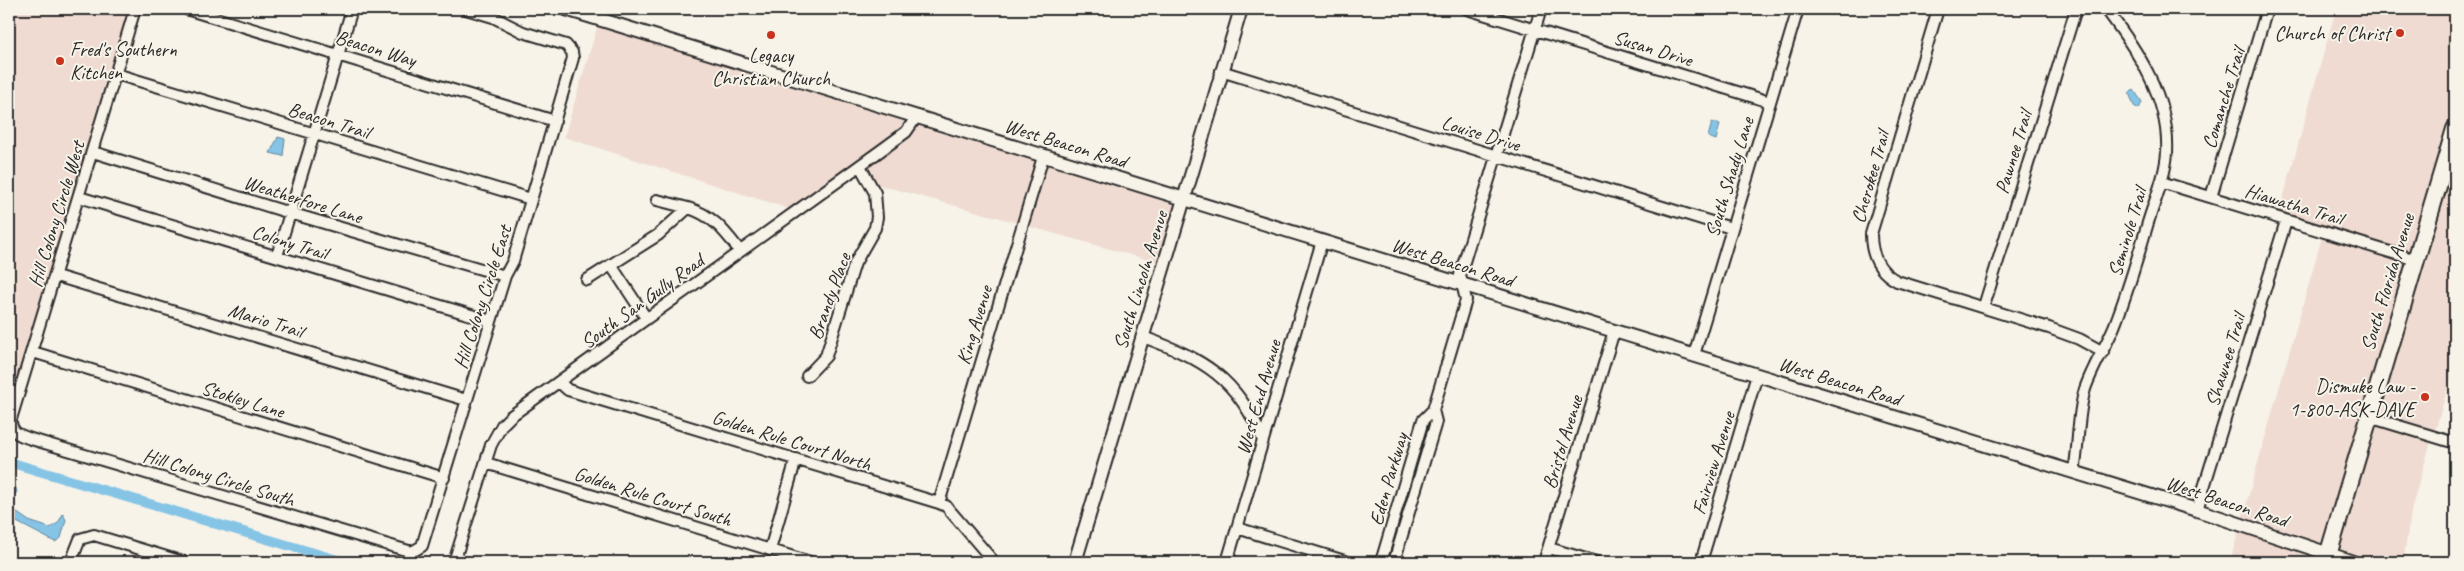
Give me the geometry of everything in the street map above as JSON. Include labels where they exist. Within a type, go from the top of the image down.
[{"type":"main road","name":"South Florida Avenue","points":[[2327,558],[2455,129]]},
{"type":"street","name":"Hill Colony Circle West","points":[[13,429],[11,419],[56,276],[135,9]]},
{"type":"street","name":"Beacon Way","points":[[186,9],[555,121]]},
{"type":"street","points":[[276,256],[352,9]]},
{"type":"street","name":"Hill Colony Circle East","points":[[417,550],[422,546],[444,478],[466,400],[505,276],[513,261],[572,64],[572,52],[566,45],[523,32],[493,17],[466,9]]},
{"type":"street","name":"West Beacon Road","points":[[566,9],[2198,510],[2327,558],[2353,562]]},
{"type":"street","name":"South Lincoln Avenue","points":[[1075,562],[1221,70],[1241,9]]},
{"type":"street","name":"Susan Drive","points":[[1468,9],[1770,102]]},
{"type":"street","name":"Eden Parkway","points":[[1381,562],[1423,420],[1433,410],[1466,300],[1460,275],[1541,9]]},
{"type":"street","name":"South Shady Lane","points":[[1694,355],[1798,9]]},
{"type":"street","name":"Cherokee Trail","points":[[1938,9],[1873,226],[1871,247],[1879,266],[1896,281],[1984,306],[2079,338],[2102,352]]},
{"type":"street","name":"Pawnee Trail","points":[[1984,306],[2076,9]]},
{"type":"street","name":"Seminole Trail","points":[[2074,472],[2078,453],[2081,404],[2088,380],[2122,306],[2161,182],[2166,153],[2166,136],[2158,94],[2149,74],[2106,9]]},
{"type":"street","name":"Comanche Trail","points":[[2211,197],[2267,9]]},
{"type":"street","name":"Louise Drive","points":[[1221,70],[1732,228]]},
{"type":"street","name":"Beacon Trail","points":[[116,74],[531,199]]},
{"type":"street","name":"South San Gully Road","points":[[454,562],[491,445],[502,425],[518,410],[906,132],[917,116]]},
{"type":"street","name":"Weatherfore Lane","points":[[93,152],[290,213],[505,276]]},
{"type":"street","name":"King Avenue","points":[[939,503],[1043,157]]},
{"type":"street","name":"Brandy Place","points":[[807,376],[826,356],[855,263],[875,228],[874,193],[860,166]]},
{"type":"street","name":"Hiawatha Trail","points":[[2161,182],[2416,260]]},
{"type":"street","name":"Colony Trail","points":[[79,197],[491,321]]},
{"type":"street","points":[[657,200],[699,212],[720,225],[740,251]]},
{"type":"street","points":[[586,280],[658,235],[688,208]]},
{"type":"street","name":"Shawnee Trail","points":[[2198,510],[2286,221]]},
{"type":"street","name":"West End Avenue","points":[[1227,562],[1322,241]]},
{"type":"street","points":[[611,265],[646,318]]},
{"type":"street","name":"Mario Trail","points":[[56,276],[466,400]]},
{"type":"street","name":"Bristol Avenue","points":[[1544,562],[1614,331]]},
{"type":"street","points":[[1143,337],[1187,354],[1219,375],[1244,403],[1264,440]]},
{"type":"street","name":"Stokley Lane","points":[[33,352],[444,478]]},
{"type":"street","name":"Fairview Avenue","points":[[1701,562],[1758,375]]},
{"type":"street","name":"Golden Rule Court North","points":[[559,382],[568,390],[939,503],[946,506],[994,562]]},
{"type":"street","name":"Eden Parkway","points":[[1394,562],[1436,422],[1433,410]]},
{"type":"street","points":[[2369,417],[2455,443]]},
{"type":"street","name":"Hill Colony Circle South","points":[[13,429],[18,435],[50,445],[405,551],[417,550]]},
{"type":"street","points":[[770,550],[796,460]]},
{"type":"street","name":"Golden Rule Court South","points":[[486,463],[810,562]]},
{"type":"street","points":[[1237,528],[1348,562]]},
{"type":"street","points":[[71,562],[80,539],[94,535],[183,562]]},
{"type":"street","points":[[1549,548],[1596,562]]},
{"type":"shaded area","points":[[9,9],[129,9],[9,410]]},
{"type":"shaded area","points":[[2336,9],[2455,9],[2455,110],[2413,253],[2279,213]]},
{"type":"shaded area","points":[[598,25],[908,120],[902,128],[790,209],[564,137]]},
{"type":"shaded area","points":[[919,123],[1036,161],[1018,223],[876,184],[867,167],[908,137]]},
{"type":"shaded area","points":[[2455,146],[2455,363],[2435,431],[2376,413]]},
{"type":"shaded area","points":[[1046,164],[1178,203],[1160,263],[1027,226]]},
{"type":"shaded area","points":[[2322,237],[2410,264],[2325,548],[2242,519]]},
{"type":"shaded area","points":[[2372,424],[2431,442],[2412,506],[2403,562],[2373,562],[2335,551]]},
{"type":"shaded area","points":[[2239,530],[2322,559],[2321,562],[2230,562]]},
{"type":"water","points":[[2134,90],[2142,102],[2139,109],[2134,106],[2129,93]]},
{"type":"water","points":[[1712,122],[1720,124],[1716,140],[1708,137]]},
{"type":"water","points":[[278,137],[285,139],[283,156],[270,153]]},
{"type":"water","points":[[9,485],[16,488],[17,492],[10,499],[13,510],[29,521],[50,528],[58,523],[63,514],[66,520],[61,538],[55,542],[9,518]]},
{"type":"waterway","points":[[9,462],[344,562]]},
{"type":"place","name":"Church of Christ","points":[[2400,33]]},
{"type":"place","name":"Legacy Christian Church","points":[[771,35]]},
{"type":"place","name":"Fred's Southern Kitchen","points":[[60,61]]},
{"type":"place","name":"Dismuke Law - 1-800-ASK-DAVE","points":[[2425,397]]}]
